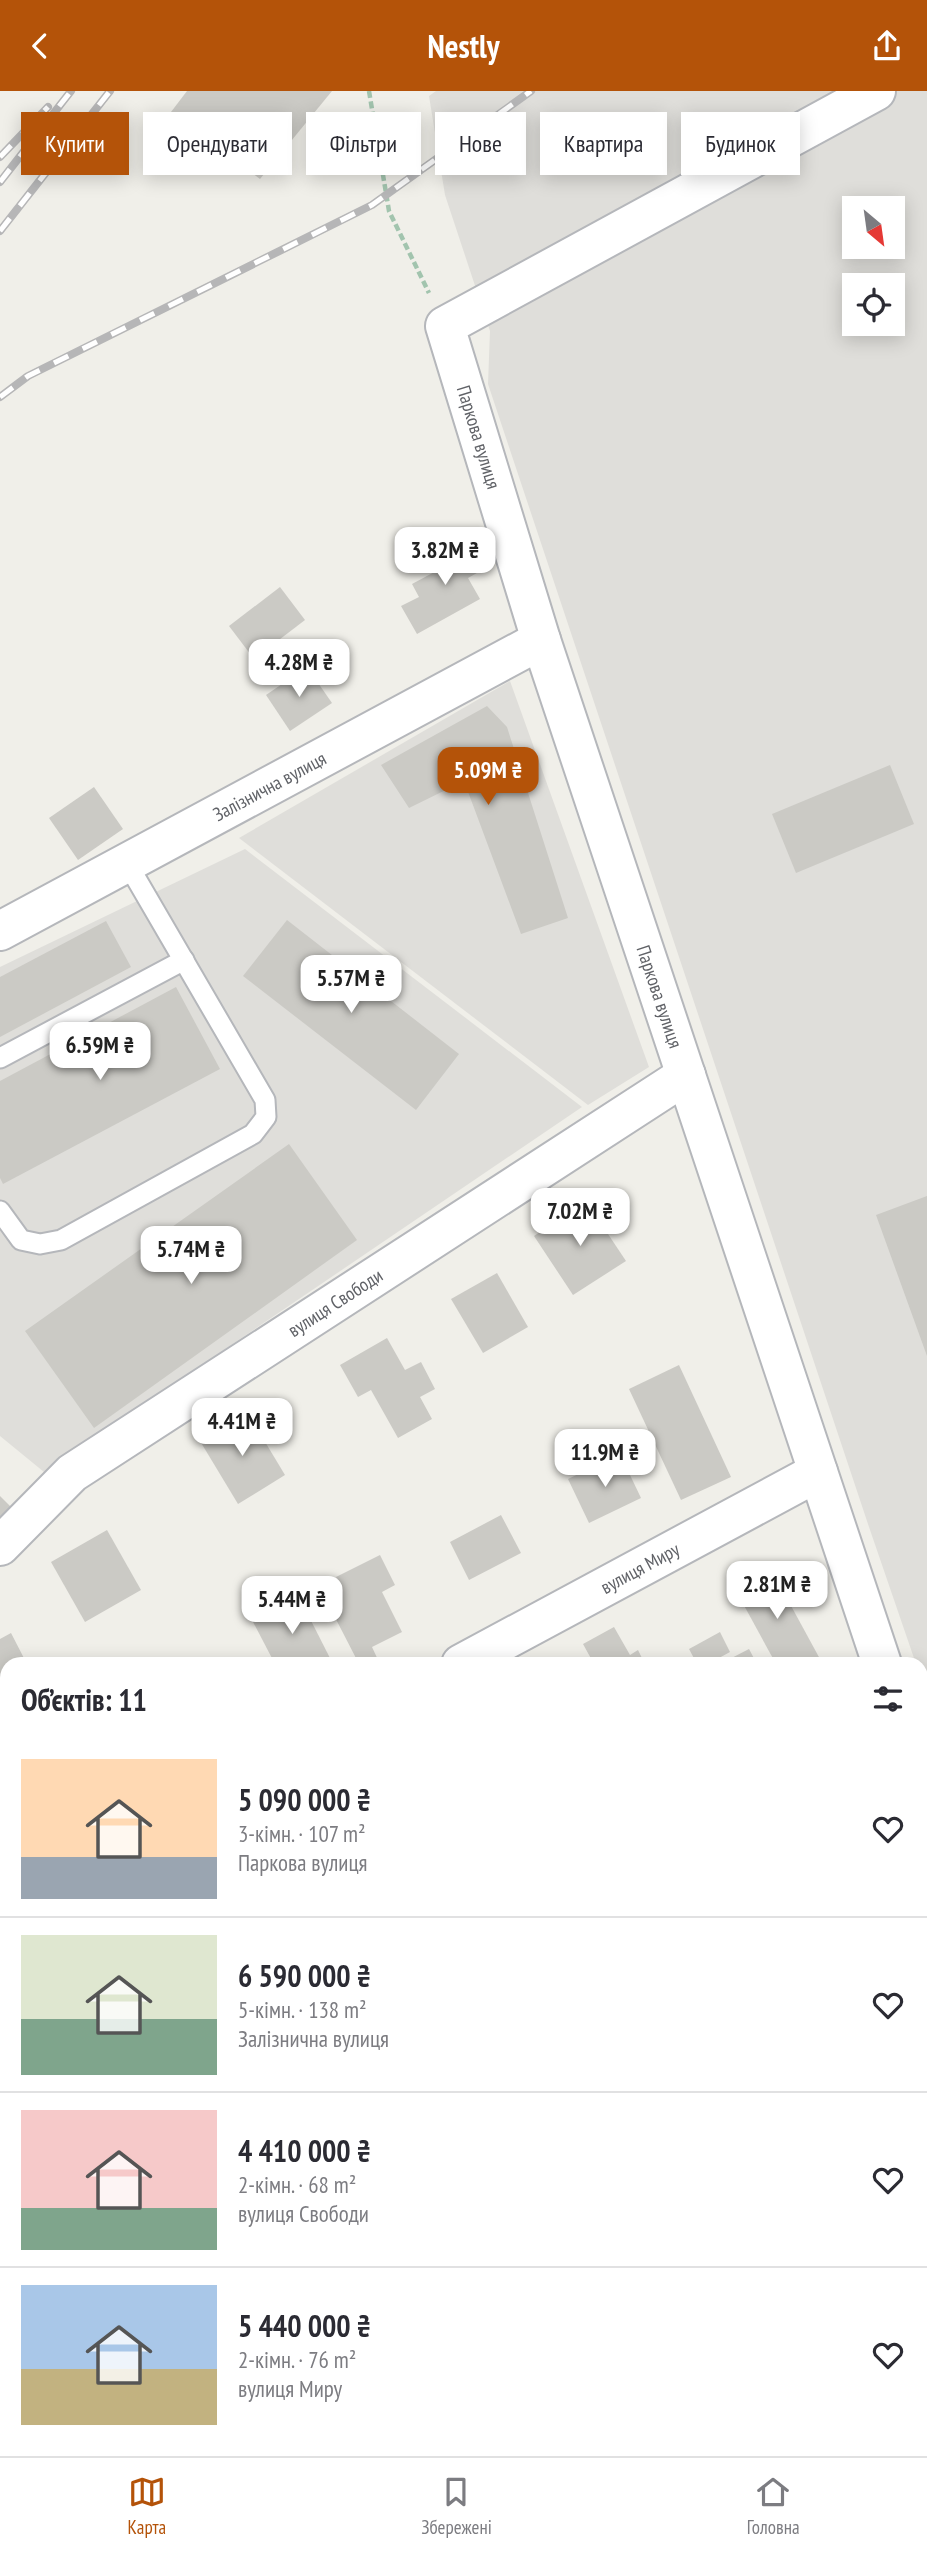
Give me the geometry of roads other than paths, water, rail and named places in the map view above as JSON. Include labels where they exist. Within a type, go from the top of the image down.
[{"type":"street","name":"Паркова вулиця","points":[[876,91],[445,326],[541,640],[880,1657]]},
{"type":"street","name":"Залізнична вулиця","points":[[0,931],[541,640]]},
{"type":"street","name":"вулиця Свободи","points":[[0,1546],[72,1473],[685,1075]]},
{"type":"street","name":"вулиця Миру","points":[[474,1657],[818,1472]]},
{"type":"lane","points":[[0,1211],[21,1240],[40,1244],[61,1240],[253,1134],[266,1117],[265,1100],[127,863]]},
{"type":"lane","points":[[0,1058],[184,960]]},
{"type":"railway","points":[[0,182],[71,91]]},
{"type":"railway","points":[[0,231],[110,91]]},
{"type":"railway","points":[[0,397],[28,376],[372,205],[531,91]]},
{"type":"railway","points":[[0,157],[48,107]]}]
